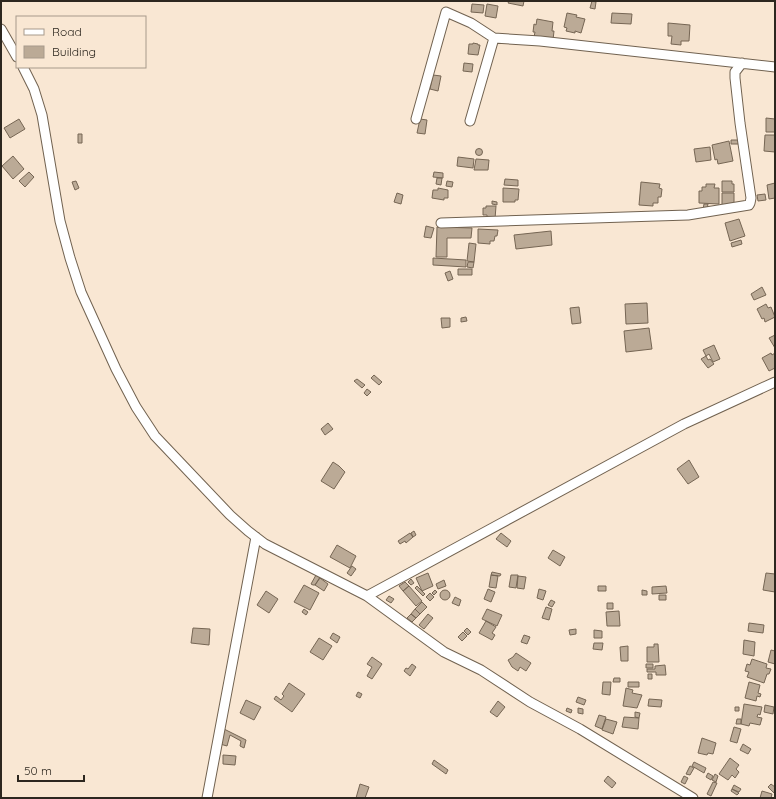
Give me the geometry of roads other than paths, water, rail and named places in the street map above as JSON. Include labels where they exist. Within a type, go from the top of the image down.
[{"type":"street","points":[[416,119],[446,12],[471,23],[494,38],[540,41],[775,67]]},
{"type":"street","points":[[1,29],[16,55]]},
{"type":"street","points":[[470,121],[494,38]]},
{"type":"street","points":[[441,223],[688,215],[749,205],[751,198],[735,78],[735,72],[742,63]]},
{"type":"street","points":[[24,68],[34,89],[42,115],[50,154],[55,196],[70,258],[81,292],[116,369],[136,407],[156,436],[230,515],[265,544],[367,596],[444,652],[481,670],[530,702],[580,729],[693,798]]},
{"type":"street","points":[[367,596],[684,424],[775,382]]},
{"type":"street","points":[[207,798],[256,537]]}]
